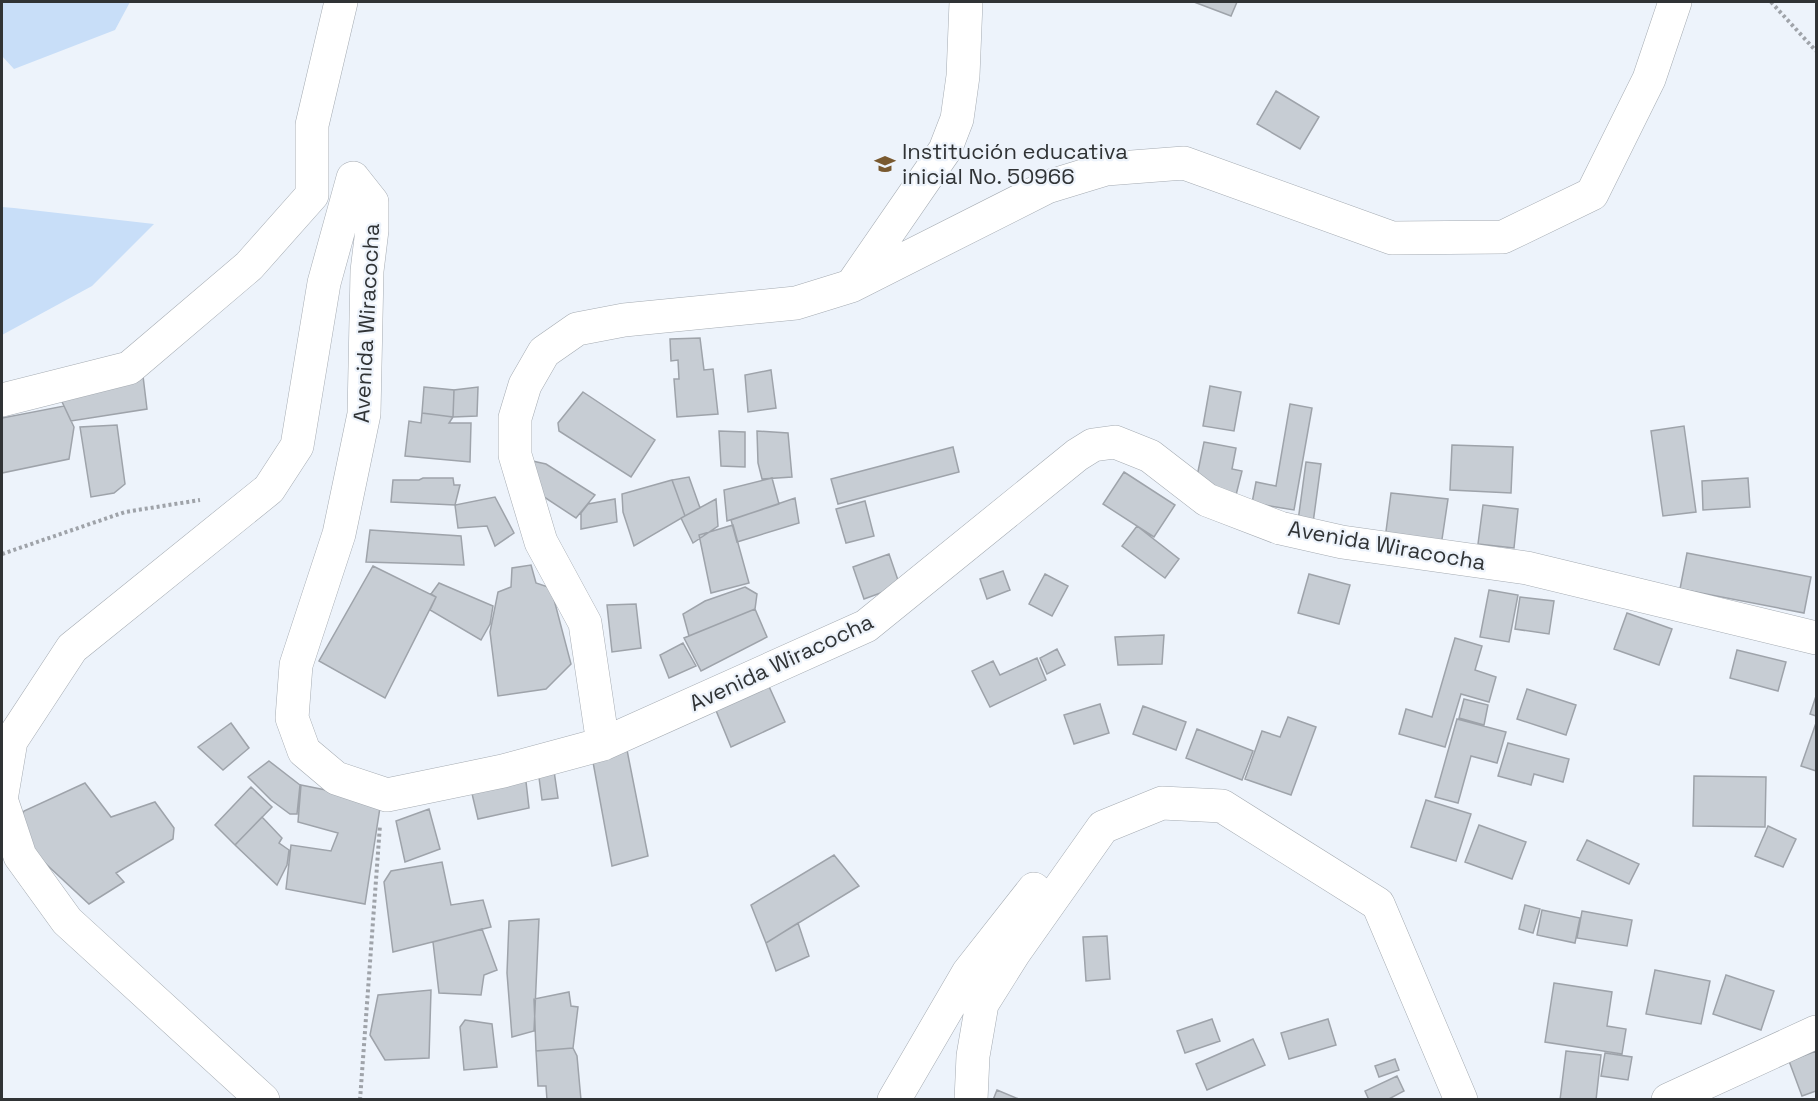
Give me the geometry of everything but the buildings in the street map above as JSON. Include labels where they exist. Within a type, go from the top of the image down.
[{"type":"street","points":[[312,195],[312,125],[340,2]]},
{"type":"street","points":[[851,286],[945,150],[957,119],[963,76],[966,2]]},
{"type":"street","points":[[603,744],[585,623],[541,542],[515,455],[515,418],[525,385],[544,352],[577,329],[624,320],[796,303],[851,286],[1047,188],[1106,169],[1184,163],[1392,238],[1503,237],[1592,194],[1649,79],[1671,12],[1700,2]]},
{"type":"street","points":[[2,400],[129,368],[249,266],[312,195],[330,182],[353,178],[324,283],[297,446],[269,489],[72,648],[11,741],[2,794]]},
{"type":"street","name":"Avenida Wiracocha","points":[[353,178],[372,202],[372,230],[367,271],[364,414],[339,534],[297,665],[292,718],[304,751],[336,778],[387,795],[503,771],[603,744],[866,626],[1077,455],[1093,445],[1115,442],[1150,456],[1207,500],[1280,528],[1342,542],[1527,568],[1816,638]]},
{"type":"street","points":[[2,802],[20,856],[67,921],[263,1100]]},
{"type":"street","points":[[894,1100],[968,973],[1059,858],[1103,827],[1162,803],[1222,806],[1378,904],[1461,1100]]},
{"type":"street","points":[[971,1100],[973,1056],[982,1004],[1014,953],[1103,827]]},
{"type":"street","points":[[1668,1100],[1816,1032]]},
{"type":"path","points":[[1770,2],[1816,51]]},
{"type":"path","points":[[2,554],[125,512],[197,501],[207,496]]},
{"type":"path","points":[[360,1100],[382,801],[387,795]]},
{"type":"shaded area","points":[[2,2],[130,2],[115,30],[14,69],[2,56]]},
{"type":"shaded area","points":[[2,207],[154,224],[92,286],[2,335]]},
{"type":"place","name":"Institución educativa inicial No. 50966","points":[[885,164]]}]
